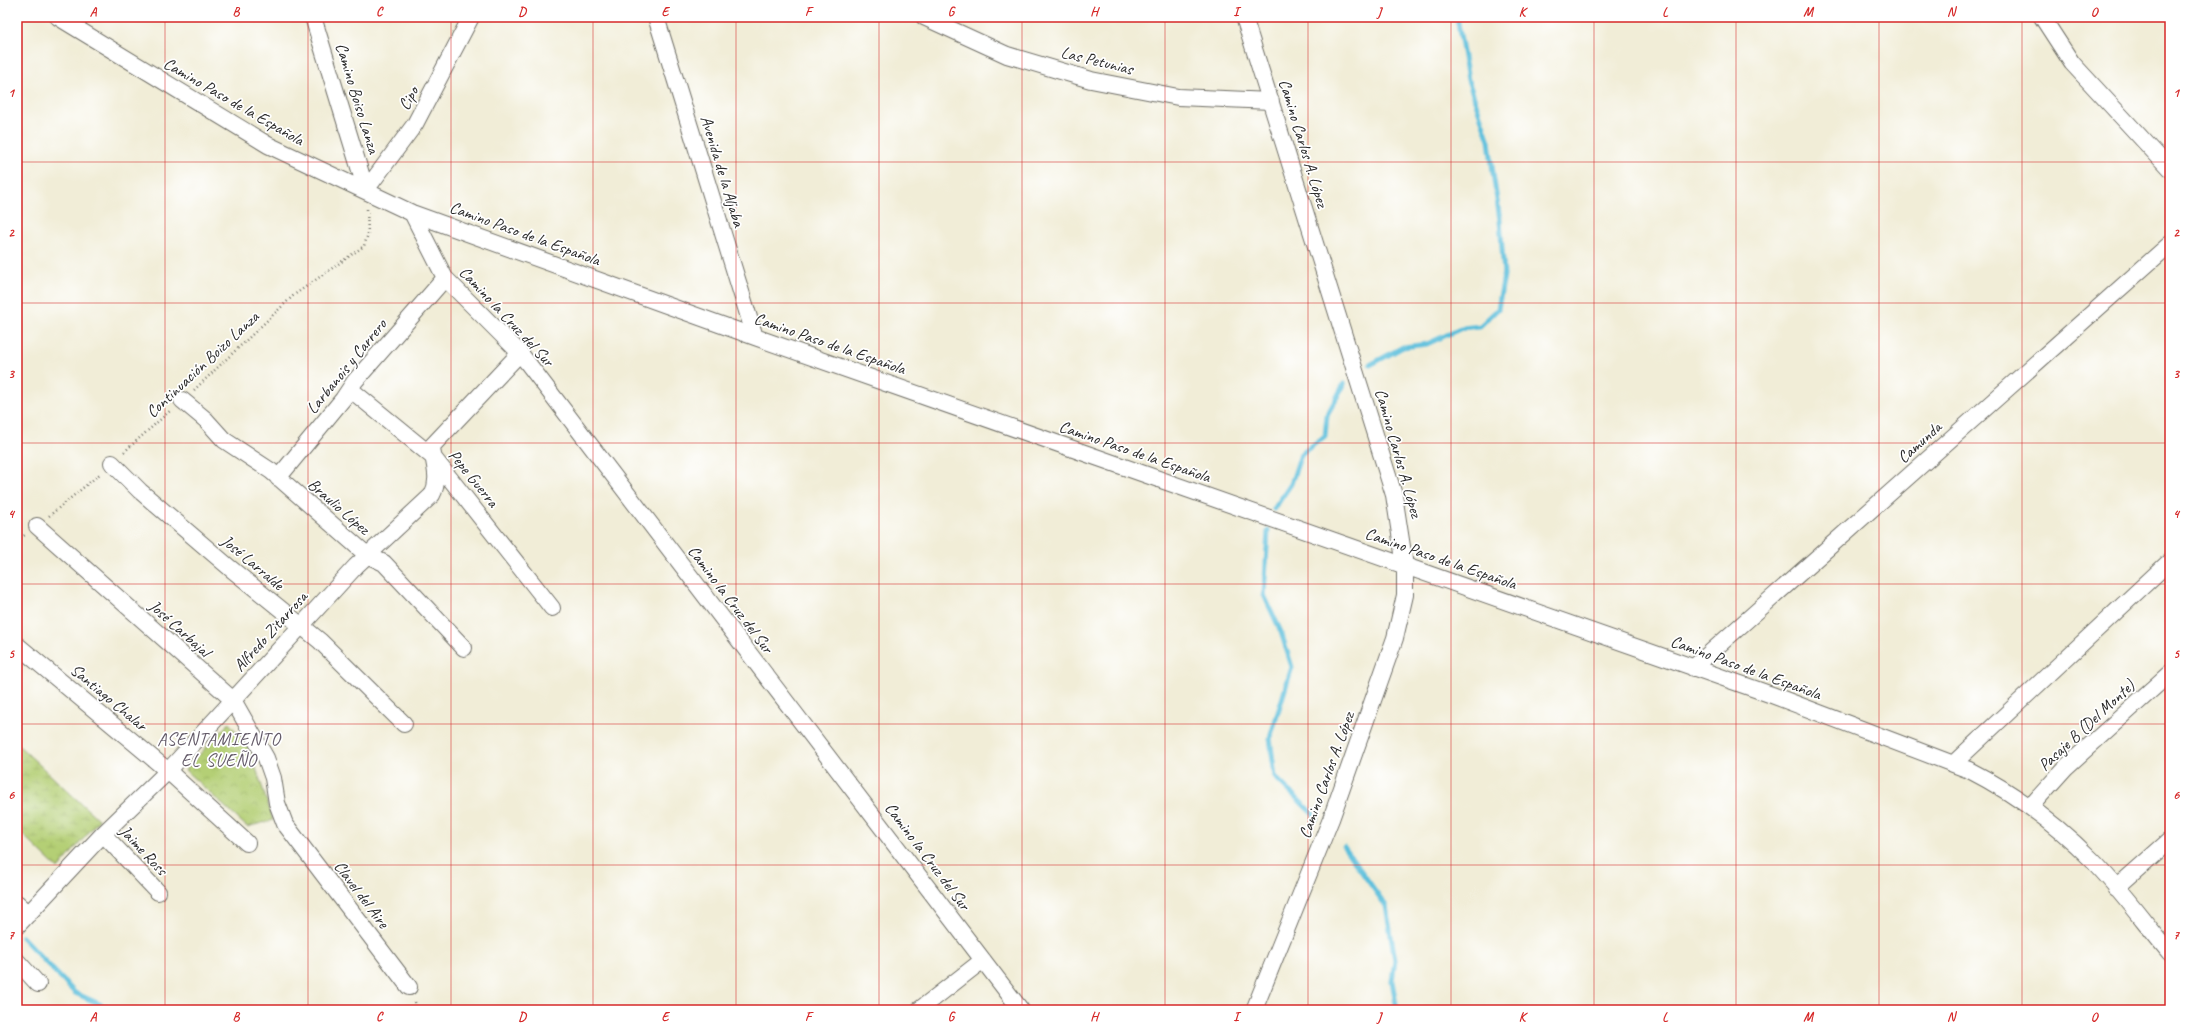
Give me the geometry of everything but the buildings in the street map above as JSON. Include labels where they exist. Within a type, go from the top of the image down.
[{"type":"street","name":"Camino Paso de la Española","points":[[58,17],[268,145],[412,213],[755,337],[1772,695],[1953,764],[2000,785],[2030,807],[2092,860],[2170,952]]},
{"type":"street","name":"Camino Boiso Lanza","points":[[313,17],[366,190]]},
{"type":"street","name":"Cipo","points":[[366,190],[415,124],[471,17]]},
{"type":"street","name":"Avenida de la Aljaba","points":[[656,17],[755,337]]},
{"type":"street","name":"Las Petunias","points":[[924,17],[1007,55],[1091,80],[1178,97],[1271,101]]},
{"type":"street","name":"Camino Carlos A. López","points":[[1244,17],[1394,495],[1405,566],[1405,595],[1395,638],[1331,819],[1254,1010]]},
{"type":"street","points":[[2042,17],[2072,62],[2170,169]]},
{"type":"street","name":"Camino la Cruz del Sur","points":[[412,213],[445,278],[520,353],[1021,1010]]},
{"type":"street","name":"Camunda","points":[[1693,668],[2170,244]]},
{"type":"street","name":"Larbanois y Carrero","points":[[278,478],[350,389],[445,278]]},
{"type":"street","name":"Alfredo Zitarrosa","points":[[22,921],[103,834],[168,771],[299,626],[367,555],[432,495],[437,486],[437,476],[432,446],[520,353]]},
{"type":"street","name":"Pepe Guerra","points":[[350,389],[433,457],[552,608]]},
{"type":"street","name":"Braulio López","points":[[182,400],[206,420],[224,440],[259,462],[367,555],[384,563],[464,648]]},
{"type":"street","name":"José Larralde","points":[[112,463],[140,491],[299,626],[320,641],[404,724]]},
{"type":"street","name":"José Carbajal","points":[[37,526],[233,700],[266,758],[273,778],[277,802],[285,824]]},
{"type":"street","points":[[1953,764],[2170,561]]},
{"type":"street","name":"Santiago Chalar","points":[[17,645],[168,771],[247,843]]},
{"type":"street","name":"Pasaje B (Del Monte)","points":[[2030,807],[2066,767],[2170,673]]},
{"type":"street","name":"Clavel del Aire","points":[[285,824],[409,987]]},
{"type":"street","name":"Jaime Ross","points":[[103,834],[158,892]]},
{"type":"street","points":[[2116,888],[2170,840]]},
{"type":"street","points":[[17,903],[22,921]]},
{"type":"street","points":[[919,1010],[983,960]]},
{"type":"street","points":[[17,961],[38,984]]},
{"type":"path","name":"Continuación Boizo Lanza","points":[[17,540],[37,526],[112,463],[294,295],[364,246],[368,234],[366,190]]},
{"type":"green space","points":[[229,723],[249,747],[273,820],[247,827],[185,770]]},
{"type":"green space","points":[[17,744],[99,820],[58,869],[17,829]]},
{"type":"waterway","points":[[1370,365],[1403,347],[1427,344],[1462,328],[1480,326],[1498,309],[1504,275],[1500,220],[1489,141],[1468,80],[1457,17]]},
{"type":"waterway","points":[[1274,509],[1291,484],[1301,454],[1325,436],[1327,415],[1344,384]]},
{"type":"waterway","points":[[1268,531],[1264,595],[1281,632],[1292,667],[1270,738],[1275,777],[1317,818]]},
{"type":"waterway","points":[[1344,847],[1386,906],[1395,960],[1392,981],[1397,1010]]},
{"type":"waterway","points":[[22,937],[75,993],[113,1010]]},
{"type":"district","name":"ASENTAMIENTO EL SUEÑO","points":[[219,749]]}]
